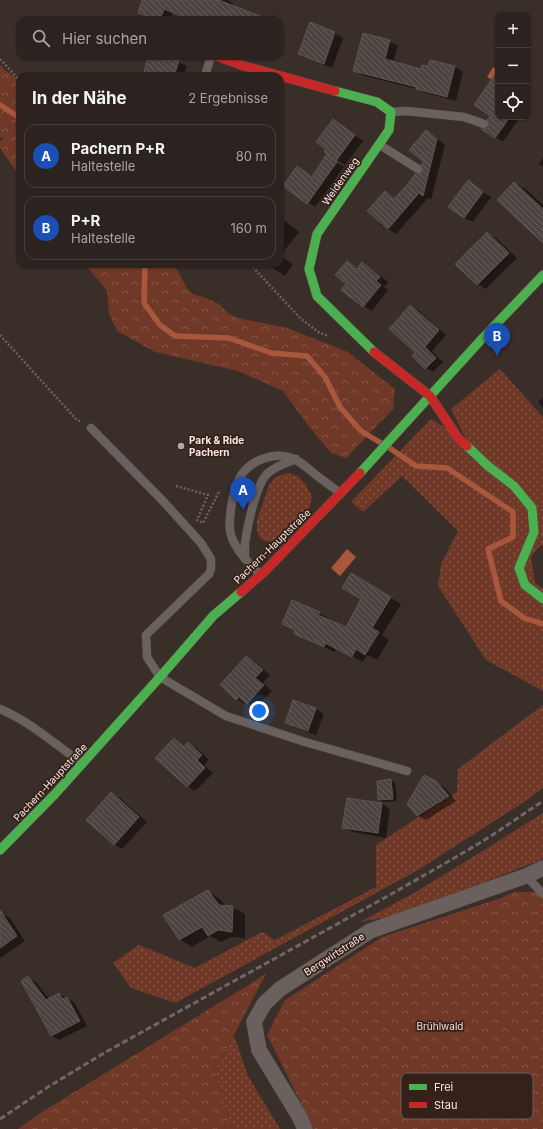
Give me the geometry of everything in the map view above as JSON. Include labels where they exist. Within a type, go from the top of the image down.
[{"type":"street","points":[[228,60],[266,72]]},
{"type":"street","points":[[284,77],[377,102],[391,112]]},
{"type":"street","name":"Weidenweg","points":[[391,112],[389,130],[317,234],[309,269],[317,296],[369,348],[430,396],[458,438],[488,466],[514,486],[532,508],[539,532]]},
{"type":"street","name":"Pachern-Hauptstraße","points":[[0,850],[55,794],[213,616],[261,575],[341,493],[480,341],[542,278]]},
{"type":"street","points":[[539,532],[526,550],[519,568],[525,585],[543,599]]},
{"type":"street","name":"Bergwirtstraße","points":[[305,1129],[299,1116],[259,1050],[254,1022],[264,1004],[280,989],[370,931],[526,876],[543,868]]},
{"type":"lane","points":[[206,72],[210,60]]},
{"type":"lane","points":[[391,112],[406,111],[464,117],[484,124]]},
{"type":"lane","points":[[379,144],[418,169]]},
{"type":"lane","points":[[91,428],[202,543],[211,559],[211,569],[209,574],[146,635],[147,657],[160,676],[226,716],[305,742],[407,771]]},
{"type":"lane","points":[[261,575],[245,559],[232,538],[230,521],[234,494],[243,473],[266,457],[278,455],[296,459],[341,493]]},
{"type":"lane","points":[[245,559],[247,529],[258,487],[267,474],[282,464],[296,459]]},
{"type":"lane","points":[[0,709],[11,713],[26,722],[64,751],[83,763]]},
{"type":"lane","points":[[526,876],[543,894]]},
{"type":"path","points":[[0,59],[16,77]]},
{"type":"path","points":[[254,268],[301,319],[320,333],[333,337]]},
{"type":"path","points":[[0,335],[76,419],[91,428]]},
{"type":"path","points":[[176,486],[208,495],[197,520],[203,523],[221,489]]},
{"type":"green space","points":[[0,65],[16,79],[16,171],[0,148],[0,142],[4,138],[0,137]]},
{"type":"green space","points":[[88,268],[176,268],[187,288],[193,294],[219,304],[229,314],[238,318],[287,328],[348,352],[395,389],[393,409],[346,458],[331,453],[307,424],[283,391],[238,371],[155,352],[117,331],[109,313],[107,291]]},
{"type":"green space","points":[[500,369],[543,417],[543,546],[540,546],[531,557],[535,583],[543,589],[543,691],[486,660],[438,586],[441,564],[458,531],[402,476],[363,512],[351,502],[431,419],[467,441],[451,409]]},
{"type":"green space","points":[[288,473],[298,476],[306,485],[312,497],[309,509],[279,540],[268,542],[261,539],[257,532],[257,520],[269,485],[276,477]]},
{"type":"green space","points":[[543,705],[543,788],[524,802],[418,870],[175,1003],[131,988],[113,963],[139,945],[195,968],[262,932],[275,940],[376,887],[376,845],[457,792],[458,769]]},
{"type":"green space","points":[[543,813],[543,859],[393,916],[360,922],[414,893]]},
{"type":"green space","name":"Brühlwald","points":[[514,892],[543,892],[543,1129],[314,1129],[267,1035],[285,1000],[382,937],[501,898]]},
{"type":"green space","points":[[266,974],[215,1071],[232,1129],[18,1129],[42,1112]]},
{"type":"green space","points":[[234,1035],[248,1076],[280,1129],[232,1129],[215,1071]]},
{"type":"shaded area","points":[[493,67],[495,68],[495,82],[487,77]]},
{"type":"shaded area","points":[[347,549],[356,557],[340,576],[331,568]]},
{"type":"building","points":[[142,0],[219,0],[259,16],[181,16],[164,9],[161,16],[146,16],[138,13]]},
{"type":"building","points":[[310,22],[335,32],[324,64],[298,54]]},
{"type":"building","points":[[363,33],[390,40],[385,59],[421,69],[422,65],[428,66],[430,60],[455,66],[447,97],[416,89],[416,87],[353,71]]},
{"type":"building","points":[[147,60],[179,61],[175,72],[144,72]]},
{"type":"building","points":[[495,74],[495,120],[508,120],[495,138],[481,129],[488,128],[489,123],[487,120],[489,117],[492,117],[474,105]]},
{"type":"building","points":[[333,119],[355,135],[336,161],[324,152],[326,149],[316,142]]},
{"type":"building","points":[[426,130],[437,139],[423,196],[419,193],[388,229],[367,211],[385,191],[394,199],[415,174],[422,172],[423,169],[421,165],[424,162],[409,150]]},
{"type":"building","points":[[326,155],[337,162],[307,204],[284,187],[297,166],[312,177]]},
{"type":"building","points":[[468,180],[483,192],[464,218],[448,207]]},
{"type":"building","points":[[514,182],[543,209],[543,243],[497,200]]},
{"type":"building","points":[[487,232],[509,253],[477,285],[455,264]]},
{"type":"building","points":[[347,261],[357,269],[362,262],[380,277],[376,281],[381,285],[363,307],[341,290],[346,284],[335,275]]},
{"type":"building","points":[[410,305],[439,330],[425,347],[436,358],[425,369],[412,356],[415,352],[389,329]]},
{"type":"building","points":[[351,573],[391,597],[372,628],[379,632],[365,655],[356,649],[352,657],[325,643],[324,647],[294,634],[295,630],[282,624],[292,600],[320,612],[318,615],[346,627],[361,599],[342,588]]},
{"type":"building","points":[[246,656],[263,670],[255,678],[264,685],[247,704],[239,697],[236,700],[220,685]]},
{"type":"building","points":[[293,700],[316,708],[308,731],[285,723]]},
{"type":"building","points":[[174,738],[184,747],[188,742],[202,755],[197,760],[205,768],[187,787],[155,758]]},
{"type":"building","points":[[424,775],[436,781],[449,796],[417,816],[407,804]]},
{"type":"building","points":[[391,779],[393,799],[378,800],[377,781]]},
{"type":"building","points":[[111,792],[139,817],[114,845],[86,820]]},
{"type":"building","points":[[347,798],[382,803],[378,833],[342,828]]},
{"type":"building","points":[[208,890],[219,905],[233,906],[232,932],[218,930],[208,936],[202,927],[179,940],[163,915]]},
{"type":"building","points":[[0,910],[17,936],[0,948]]},
{"type":"building","points":[[28,976],[46,1000],[59,993],[62,999],[67,997],[80,1021],[51,1036],[21,981]]},
{"type":"waterway","points":[[0,105],[16,115]]},
{"type":"waterway","points":[[145,268],[144,303],[160,325],[175,336],[229,338],[271,353],[307,356],[325,377],[340,407],[361,431],[381,443]]},
{"type":"waterway","points":[[388,447],[416,466],[447,468],[513,512],[513,537],[488,549],[501,601],[524,618],[543,624]]},
{"type":"railway","points":[[0,1119],[48,1087],[104,1053],[395,892],[491,836],[543,801]]},
{"type":"traffic: fast","points":[[335,91],[377,102],[391,112],[389,130],[317,234],[309,269],[317,296],[374,352]]},
{"type":"traffic: fast","points":[[360,473],[480,341],[543,275]]},
{"type":"traffic: fast","points":[[467,446],[488,466],[514,486],[532,508],[534,532],[519,568],[525,585],[543,599]]},
{"type":"traffic: fast","points":[[0,850],[55,794],[213,616],[241,592]]},
{"type":"traffic: jam","points":[[228,60],[266,72]]},
{"type":"traffic: jam","points":[[284,77],[335,91]]},
{"type":"traffic: jam","points":[[374,352],[430,396],[458,438],[467,446]]},
{"type":"traffic: jam","points":[[241,592],[264,572],[360,473]]},
{"type":"place","name":"P+R","points":[[497,356]]},
{"type":"place","name":"Park & Ride Pachern","points":[[181,446]]},
{"type":"place","name":"Pachern P+R","points":[[243,510]]}]
